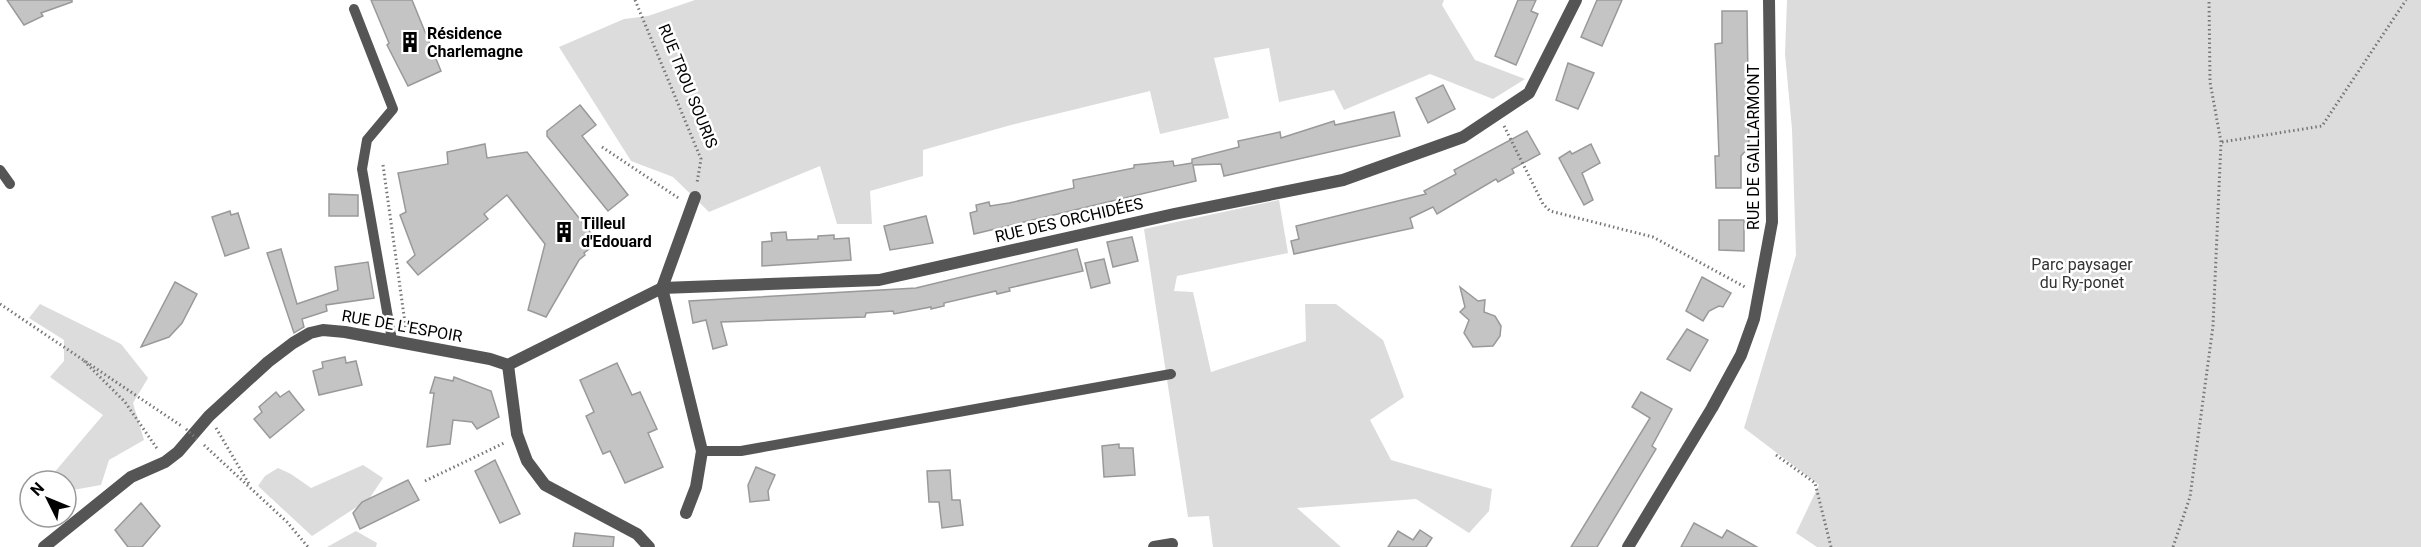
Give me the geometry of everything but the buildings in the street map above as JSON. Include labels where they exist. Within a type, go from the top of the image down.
[{"type":"street","name":"RUE DES ORCHIDÉES","points":[[508,365],[662,288],[879,280],[1174,214],[1343,180],[1463,137],[1529,93],[1576,0]]},
{"type":"street","name":"RUE DE GAILLARMONT","points":[[1628,547],[1740,355],[1760,295],[1772,222],[1768,0]]},
{"type":"street","points":[[686,513],[696,488],[702,451],[662,288],[693,202]]},
{"type":"street","name":"RUE DE L'ESPOIR","points":[[44,547],[131,477],[165,462],[178,452],[209,416],[267,362],[310,333],[323,330],[392,340],[490,359],[508,365]]},
{"type":"street","points":[[508,365],[518,436],[527,461],[545,485],[637,534],[649,547]]},
{"type":"street","points":[[1154,547],[1172,544]]},
{"type":"lane","points":[[354,9],[393,109],[367,140],[362,169],[392,340]]},
{"type":"lane","points":[[0,170],[10,184]]},
{"type":"lane","points":[[702,451],[741,451],[1171,374]]},
{"type":"path","name":"RUE TROU SOURIS","points":[[635,0],[701,159],[693,202]]},
{"type":"path","points":[[2173,547],[2190,497],[2213,326],[2221,142],[2210,82],[2209,0]]},
{"type":"path","points":[[2221,142],[2322,126],[2406,0]]},
{"type":"path","points":[[1498,114],[1543,204],[1550,211],[1653,237],[1760,295]]},
{"type":"path","points":[[602,147],[693,202]]},
{"type":"path","points":[[383,165],[408,343]]},
{"type":"path","points":[[0,304],[186,429],[287,522],[308,547]]},
{"type":"path","points":[[77,355],[124,402],[165,462]]},
{"type":"path","points":[[209,416],[251,488]]},
{"type":"path","points":[[425,480],[518,436]]},
{"type":"path","points":[[1776,455],[1815,483],[1831,547]]},
{"type":"green space","points":[[695,0],[1444,0],[1442,5],[1475,60],[1525,79],[1493,99],[1430,74],[1344,110],[1334,90],[1279,102],[1269,48],[1214,58],[1229,118],[1160,134],[1150,91],[1011,125],[923,150],[923,176],[870,191],[872,224],[837,224],[820,166],[709,212],[673,177],[631,161],[559,47],[624,19],[648,16]]},
{"type":"green space","name":"Parc paysager du Ry-ponet","points":[[1787,0],[2421,0],[2421,547],[1817,547],[1796,533],[1819,485],[1744,428],[1796,255],[1792,129],[1785,54]]},
{"type":"green space","points":[[1279,200],[1288,253],[1177,276],[1174,291],[1193,292],[1211,372],[1306,341],[1305,304],[1336,304],[1383,340],[1404,397],[1370,420],[1391,460],[1492,489],[1489,511],[1469,533],[1416,499],[1297,508],[1341,547],[1213,547],[1209,516],[1188,517],[1144,229]]},
{"type":"green space","points":[[40,304],[121,344],[148,378],[133,403],[144,440],[109,460],[101,485],[78,489],[78,469],[57,469],[103,415],[50,377],[64,361],[64,340],[29,318]]},
{"type":"green space","points":[[363,465],[383,478],[369,499],[312,536],[258,486],[265,476],[278,468],[311,488]]},
{"type":"green space","points":[[356,531],[377,543],[376,547],[327,547]]},
{"type":"place","name":"Résidence Charlemagne","points":[[410,42]]},
{"type":"place","name":"Tilleul d'Edouard","points":[[564,232]]}]
